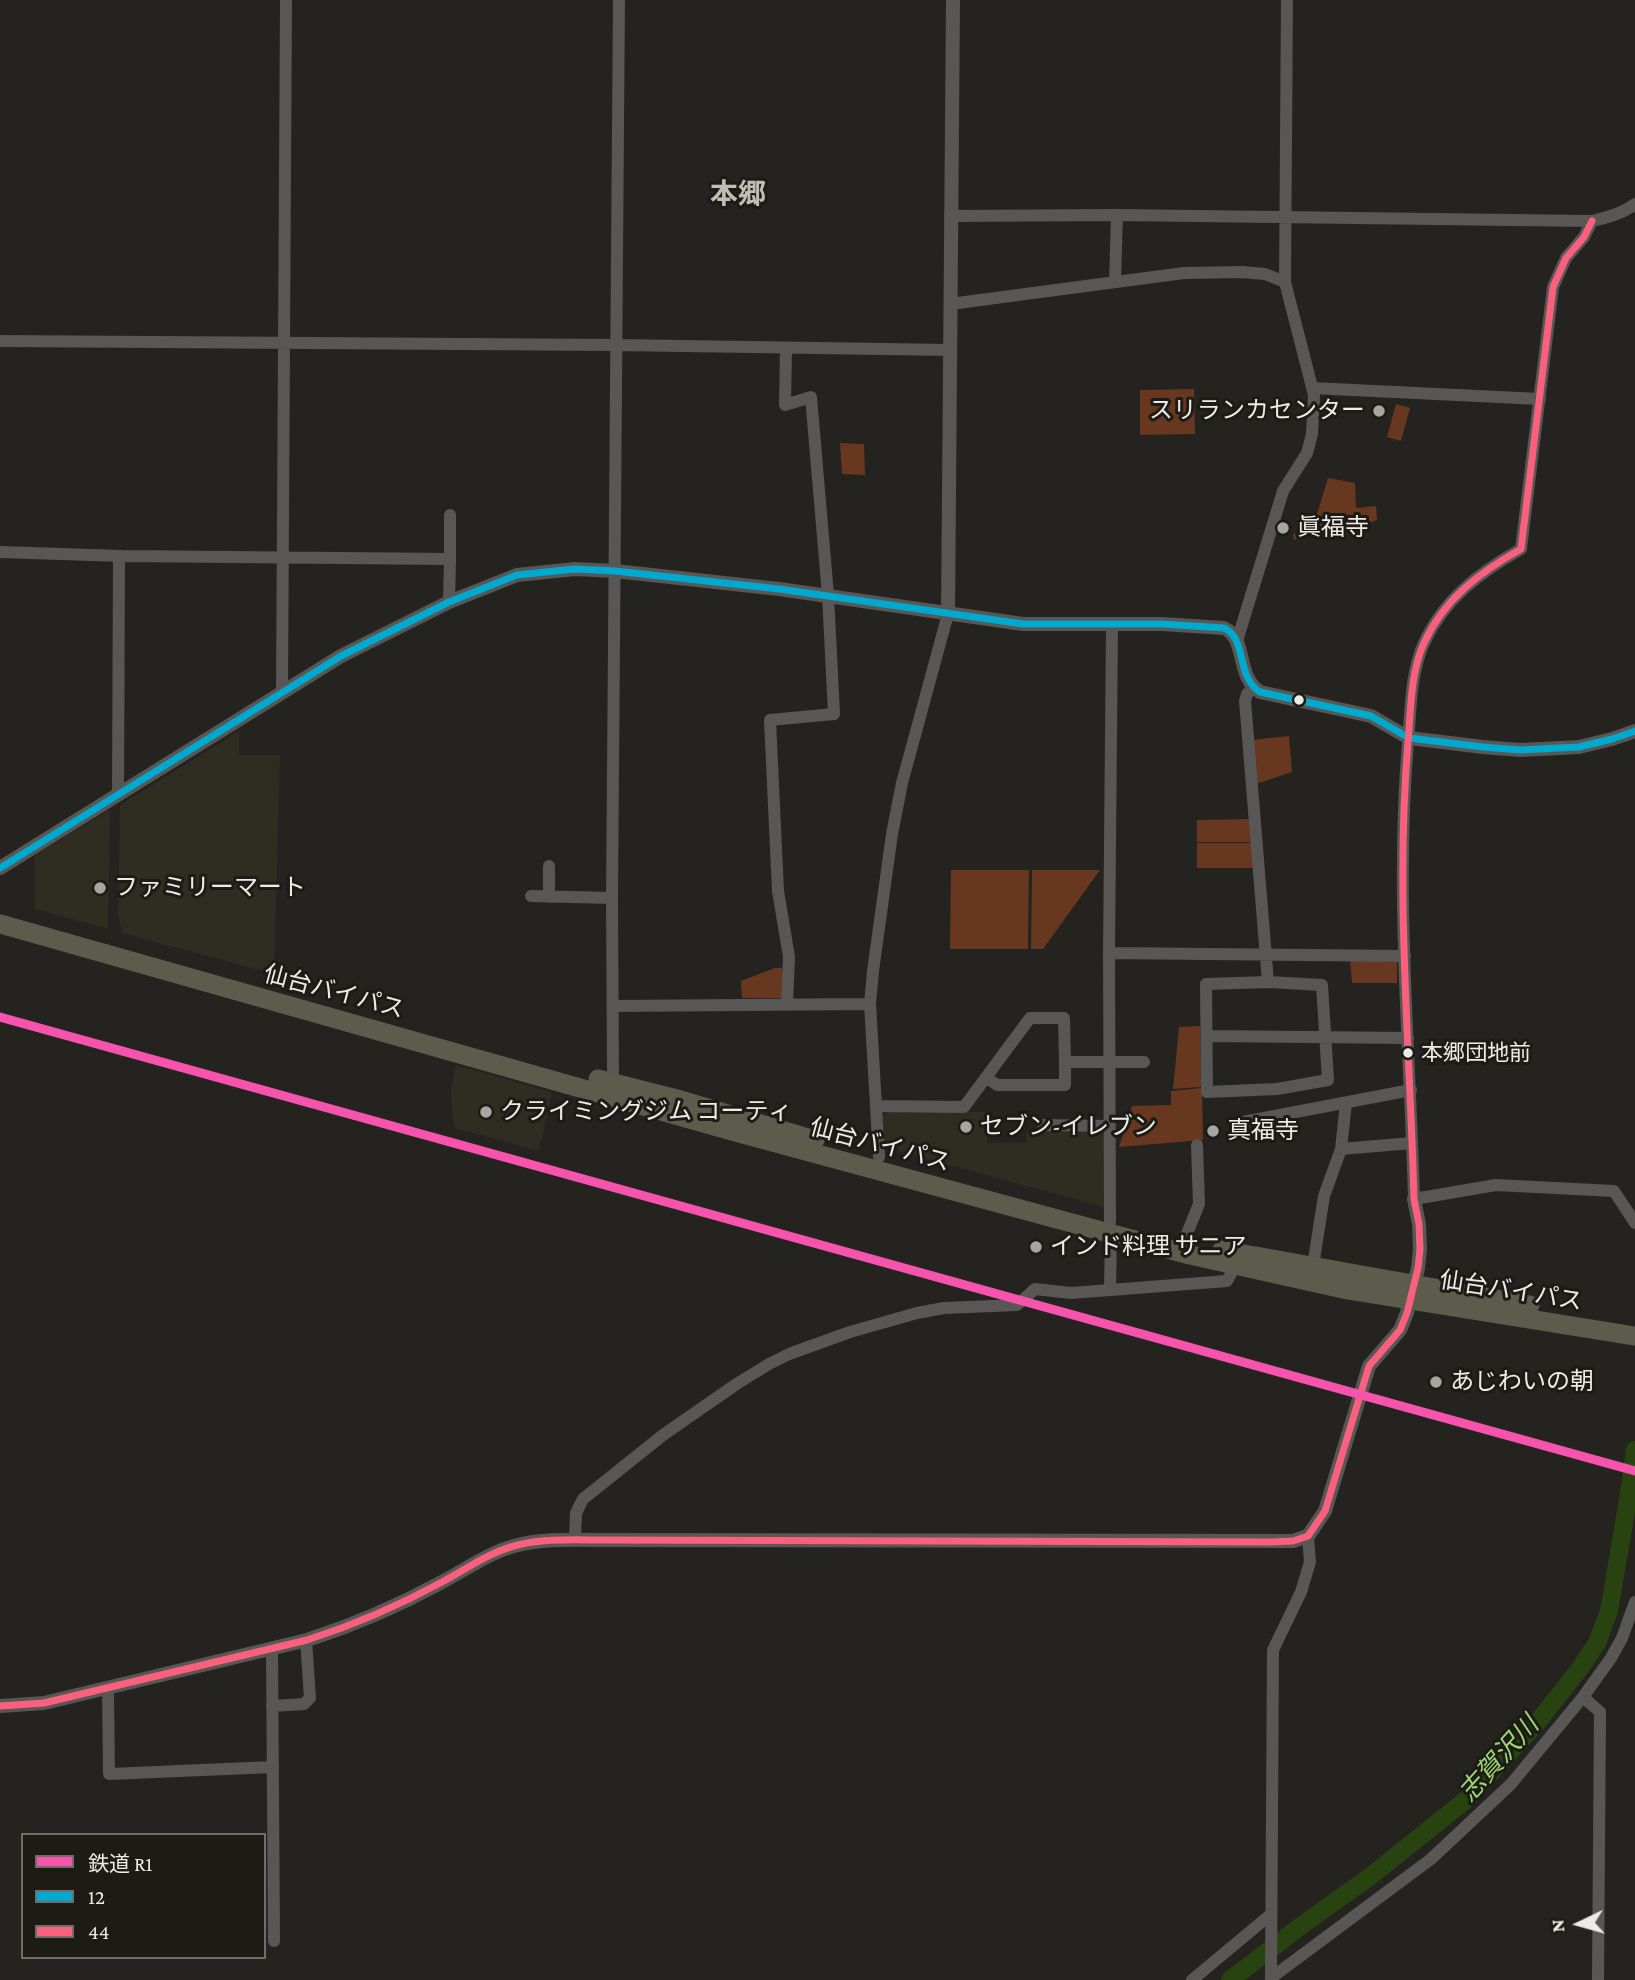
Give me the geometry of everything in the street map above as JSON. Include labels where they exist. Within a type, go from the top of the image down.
[{"type":"highway","name":"仙台バイパス","points":[[0,912],[611,1089],[879,1157],[1235,1266],[1331,1286],[1412,1292],[1635,1324]]},
{"type":"highway","name":"仙台バイパス","points":[[0,924],[611,1089],[1111,1228],[1313,1266],[1412,1292],[1635,1336]]},
{"type":"street","points":[[282,692],[286,0]]},
{"type":"street","points":[[611,1089],[619,0]]},
{"type":"street","points":[[879,1157],[870,1004],[883,896],[902,783],[948,614],[953,0]]},
{"type":"street","points":[[1237,641],[1283,491],[1307,453],[1314,410],[1312,388],[1285,282],[1287,0]]},
{"type":"street","points":[[950,216],[1117,215],[1592,221],[1612,217],[1635,204]]},
{"type":"street","points":[[1115,281],[1117,215]]},
{"type":"street","points":[[0,1706],[44,1703],[108,1689],[346,1628],[389,1609],[488,1557],[513,1546],[536,1542],[1271,1542],[1293,1541],[1308,1536],[1325,1511],[1369,1366],[1400,1330],[1407,1313],[1420,1249],[1414,1199],[1402,904],[1404,796],[1416,666],[1435,624],[1466,585],[1521,549],[1553,287],[1566,258],[1584,237],[1592,221]]},
{"type":"street","points":[[950,304],[1184,273],[1265,274],[1285,282]]},
{"type":"street","points":[[0,341],[950,350]]},
{"type":"street","points":[[786,348],[785,405],[811,397],[828,595],[834,714],[770,720],[778,891],[789,957],[788,1005]]},
{"type":"street","points":[[1312,388],[1540,399]]},
{"type":"street","points":[[449,602],[450,515]]},
{"type":"street","points":[[0,552],[119,556],[450,559]]},
{"type":"street","points":[[118,795],[119,556]]},
{"type":"street","points":[[0,868],[341,656],[449,602],[517,575],[575,569],[828,595],[1023,624],[1162,624],[1224,628],[1232,633],[1237,641],[1247,680],[1253,688],[1260,692],[1371,716],[1409,738],[1483,747],[1551,750],[1579,747],[1635,731]]},
{"type":"street","points":[[1110,1289],[1112,624]]},
{"type":"street","points":[[1253,688],[1245,701],[1268,982]]},
{"type":"street","points":[[549,866],[549,897]]},
{"type":"street","points":[[531,897],[612,898]]},
{"type":"street","points":[[1109,953],[1405,956]]},
{"type":"street","points":[[1268,982],[1322,985],[1328,1080],[1277,1089],[1207,1092],[1206,984],[1268,982]]},
{"type":"street","points":[[613,1006],[870,1004]]},
{"type":"street","points":[[877,1106],[964,1107],[986,1077],[1030,1018],[1064,1018],[1065,1085],[997,1085],[986,1077]]},
{"type":"street","points":[[1207,1036],[1408,1038]]},
{"type":"street","points":[[1065,1062],[1143,1062]]},
{"type":"street","points":[[1277,1089],[1281,1114]]},
{"type":"street","points":[[1243,1122],[1411,1090]]},
{"type":"street","points":[[1313,1266],[1324,1196],[1341,1149],[1346,1103]]},
{"type":"street","points":[[1043,1125],[1109,1126]]},
{"type":"street","points":[[1341,1149],[1412,1143]]},
{"type":"street","points":[[1184,1241],[1199,1204],[1196,1145]]},
{"type":"street","points":[[1414,1199],[1496,1185],[1614,1191],[1635,1223]]},
{"type":"street","points":[[575,1540],[576,1513],[583,1499],[663,1434],[738,1383],[789,1354],[850,1332],[917,1313],[944,1308],[1017,1305],[1035,1289],[1071,1293],[1227,1281],[1235,1266]]},
{"type":"street","points":[[1271,1977],[1273,1650],[1301,1592],[1310,1562],[1308,1536]]},
{"type":"street","points":[[1271,1977],[1431,1859],[1511,1784],[1583,1697],[1611,1658],[1635,1602]]},
{"type":"street","points":[[272,1706],[304,1704],[310,1698],[306,1640]]},
{"type":"street","points":[[272,1649],[274,1941]]},
{"type":"street","points":[[108,1689],[109,1774],[273,1767]]},
{"type":"street","points":[[1583,1697],[1600,1712],[1598,1980]]},
{"type":"street","points":[[1192,1980],[1270,1918]]},
{"type":"shaded area","points":[[1194,389],[1195,434],[1140,435],[1140,390]]},
{"type":"shaded area","points":[[1396,404],[1410,408],[1401,441],[1387,437]]},
{"type":"shaded area","points":[[840,443],[864,444],[865,475],[842,474]]},
{"type":"shaded area","points":[[1328,478],[1355,483],[1356,508],[1376,506],[1377,520],[1358,527],[1303,536],[1294,540],[1293,534],[1298,533],[1298,518],[1317,514]]},
{"type":"shaded area","points":[[239,731],[239,755],[280,755],[274,974],[122,933],[118,914],[120,805]]},
{"type":"shaded area","points":[[1289,736],[1292,772],[1256,784],[1252,740]]},
{"type":"shaded area","points":[[110,810],[108,929],[35,909],[35,855]]},
{"type":"shaded area","points":[[1249,819],[1251,842],[1197,842],[1197,820]]},
{"type":"shaded area","points":[[1197,843],[1252,843],[1254,868],[1197,868]]},
{"type":"shaded area","points":[[951,870],[1029,870],[1028,949],[950,949]]},
{"type":"shaded area","points":[[1032,870],[1100,870],[1043,949],[1031,949]]},
{"type":"shaded area","points":[[1350,958],[1397,958],[1397,983],[1352,983]]},
{"type":"shaded area","points":[[775,968],[782,968],[785,994],[781,998],[742,998],[741,981]]},
{"type":"shaded area","points":[[1200,1026],[1201,1087],[1173,1089],[1179,1027]]},
{"type":"shaded area","points":[[456,1065],[552,1092],[539,1151],[455,1128],[451,1090]]},
{"type":"shaded area","points":[[1202,1088],[1203,1140],[1119,1147],[1132,1106],[1171,1105],[1171,1091]]},
{"type":"shaded area","points":[[889,1111],[988,1112],[987,1143],[1026,1143],[1027,1131],[1102,1130],[1107,1135],[1107,1208],[883,1147],[882,1117]]},
{"type":"waterway","name":"志賀沢川","points":[[1230,1980],[1372,1875],[1467,1799],[1536,1724],[1581,1667],[1597,1643],[1609,1611],[1635,1450]]},
{"type":"rail line","name":"R1","points":[[0,1017],[1635,1471]]},
{"type":"transit line","name":"44","points":[[0,1706],[44,1703],[307,1640],[392,1607],[495,1553],[536,1542],[1271,1542],[1293,1541],[1308,1536],[1325,1511],[1369,1366],[1400,1330],[1418,1268],[1419,1224],[1414,1199],[1403,913],[1404,799],[1416,667],[1432,627],[1453,600],[1491,567],[1521,549],[1553,287],[1566,258],[1584,237],[1592,221]]},
{"type":"transit line","name":"12","points":[[0,868],[341,656],[449,602],[517,575],[575,569],[779,589],[1023,624],[1162,624],[1224,628],[1236,640],[1247,677],[1260,692],[1371,716],[1409,738],[1520,750],[1579,747],[1635,731]]},
{"type":"place","name":"スリランカセンター","points":[[1379,411]]},
{"type":"place","name":"眞福寺","points":[[1283,528]]},
{"type":"place","name":"ファミリーマート","points":[[100,888]]},
{"type":"place","name":"本郷団地前","points":[[1408,1053]]},
{"type":"place","name":"クライミングジム コーティ","points":[[486,1112]]},
{"type":"place","name":"セブン-イレブン","points":[[966,1127]]},
{"type":"place","name":"真福寺","points":[[1213,1131]]},
{"type":"place","name":"インド料理 サニア","points":[[1036,1247]]},
{"type":"place","name":"あじわいの朝","points":[[1436,1382]]},
{"type":"district","name":"本郷","points":[[738,194]]}]
